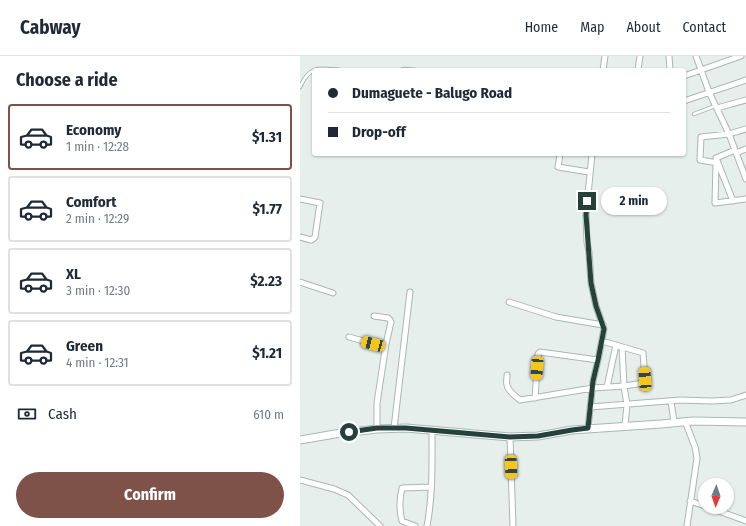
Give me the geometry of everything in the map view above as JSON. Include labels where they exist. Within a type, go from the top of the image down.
[{"type":"street","points":[[603,68],[605,56]]},
{"type":"street","points":[[638,68],[640,56]]},
{"type":"street","points":[[669,56],[670,68]]},
{"type":"street","points":[[696,56],[716,107],[729,134],[735,152],[745,172],[746,179]]},
{"type":"street","points":[[686,75],[742,56]]},
{"type":"street","points":[[686,100],[746,80]]},
{"type":"street","points":[[716,107],[746,100]]},
{"type":"street","points":[[717,163],[700,160],[701,137],[729,134],[746,129]]},
{"type":"street","points":[[746,149],[716,158],[715,203],[746,199]]},
{"type":"street","points":[[560,156],[558,167],[589,172]]},
{"type":"street","points":[[588,428],[593,381],[604,329],[596,306],[591,283],[587,242],[586,215],[592,156]]},
{"type":"street","points":[[717,163],[733,201]]},
{"type":"street","points":[[300,199],[320,203],[313,239],[311,240],[300,237]]},
{"type":"street","points":[[300,282],[333,293]]},
{"type":"street","points":[[394,428],[410,292]]},
{"type":"street","points":[[509,302],[556,317],[602,325]]},
{"type":"street","points":[[374,316],[388,318],[391,322],[385,347],[378,403],[377,428]]},
{"type":"street","points":[[349,337],[385,347]]},
{"type":"street","points":[[507,375],[508,389],[520,400],[593,388],[644,383],[643,353],[602,341]]},
{"type":"street","points":[[607,387],[616,345]]},
{"type":"street","points":[[622,347],[624,386],[627,405],[625,426]]},
{"type":"street","points":[[535,398],[538,354],[540,352],[598,360]]},
{"type":"street","points":[[590,407],[681,400],[731,400],[746,395]]},
{"type":"street","points":[[671,401],[674,422]]},
{"type":"street","points":[[300,440],[377,428],[406,428],[510,437],[538,436],[588,428],[685,421],[746,422]]},
{"type":"street","points":[[685,421],[695,447],[697,458],[687,526]]},
{"type":"street","points":[[427,526],[432,487],[432,430]]},
{"type":"street","points":[[510,437],[513,526]]},
{"type":"street","points":[[300,480],[334,489],[348,495],[380,526]]},
{"type":"street","points":[[415,526],[402,521],[399,498],[402,488],[432,487]]},
{"type":"street","points":[[690,501],[698,504]]},
{"type":"street","points":[[726,514],[746,521]]},
{"type":"lane","points":[[300,87],[304,79],[312,71]]},
{"type":"lane","points":[[694,114],[716,107]]},
{"type":"route","points":[[349,432],[377,428],[406,428],[510,437],[538,436],[588,428],[593,381],[604,329],[596,306],[591,283],[587,242],[587,201]]}]
